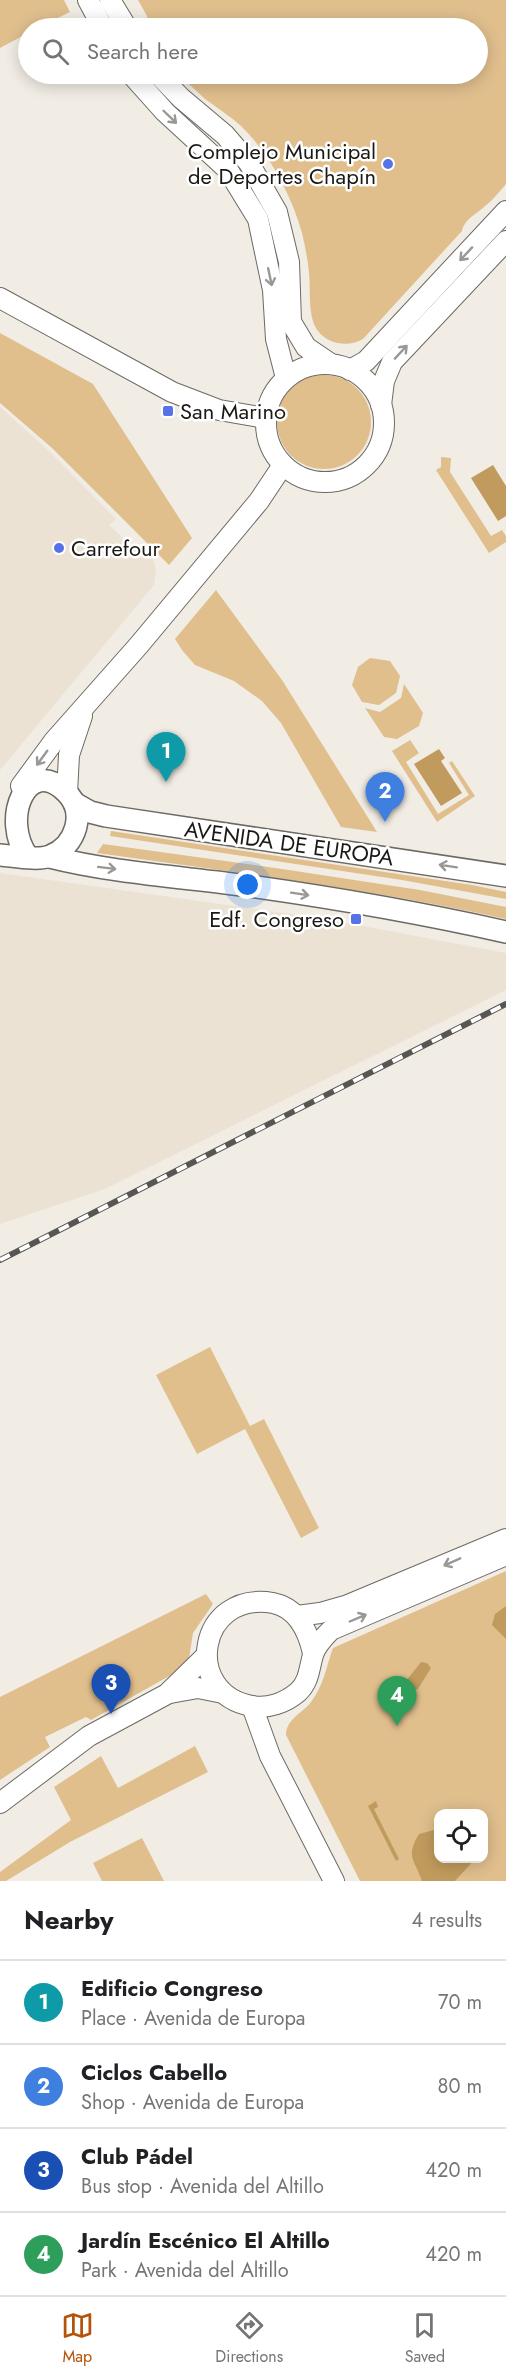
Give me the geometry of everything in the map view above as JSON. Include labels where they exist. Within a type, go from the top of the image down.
[{"type":"main road","points":[[88,0],[98,18]]},
{"type":"main road","points":[[111,0],[121,18]]},
{"type":"main road","points":[[140,84],[165,112],[228,170],[258,219],[273,290],[276,339],[286,378]]},
{"type":"main road","points":[[168,84],[225,135],[249,163],[277,212],[289,262],[291,322],[306,347],[369,385],[381,405]]},
{"type":"main road","points":[[506,211],[366,361],[341,367],[315,365],[300,369],[286,378],[269,403],[266,418],[270,443],[283,465],[299,476],[318,482],[338,481],[355,475],[375,453],[381,441],[384,423],[381,405],[384,381],[392,362],[506,241]]},
{"type":"main road","points":[[0,298],[172,392],[219,410],[266,418]]},
{"type":"main road","points":[[28,857],[13,847],[5,836],[1,822],[2,810],[10,793],[259,501],[283,465]]},
{"type":"main road","points":[[50,857],[67,845],[75,833],[77,814],[70,798],[69,755],[75,732],[90,700]]},
{"type":"main road","name":"AVENIDA DE EUROPA","points":[[10,793],[39,781],[49,782],[90,812],[106,816],[506,876]]},
{"type":"main road","points":[[0,855],[50,857],[80,864],[251,886],[402,909],[506,932]]},
{"type":"main road","points":[[297,1616],[320,1613],[348,1605],[506,1539]]},
{"type":"main road","points":[[313,1653],[322,1638],[331,1630],[506,1555]]},
{"type":"main road","points":[[258,1601],[279,1604],[297,1616],[309,1633],[313,1653],[310,1674],[298,1691],[281,1703],[261,1708],[233,1701],[223,1693],[211,1676],[206,1656],[209,1635],[221,1617],[238,1605],[258,1601]]},
{"type":"main road","points":[[0,1803],[90,1736],[167,1694],[206,1656]]},
{"type":"main road","points":[[167,1694],[198,1688],[223,1693]]},
{"type":"main road","points":[[252,1706],[270,1756],[334,1881]]},
{"type":"shaded area","points":[[0,0],[64,0],[70,12],[58,18],[18,18],[18,38],[0,48]]},
{"type":"shaded area","name":"Complejo Municipal de Deportes Chapín","points":[[138,0],[506,0],[506,184],[491,201],[468,220],[462,231],[363,339],[346,344],[333,342],[322,336],[312,318],[309,268],[302,233],[286,189],[261,149],[241,126],[189,84],[488,84],[488,18],[147,18]]},
{"type":"shaded area","points":[[0,333],[93,384],[192,538],[169,565],[52,448],[0,403]]},
{"type":"shaded area","points":[[324,375],[342,378],[357,389],[368,404],[371,422],[368,440],[357,455],[342,466],[324,469],[306,466],[291,455],[280,440],[277,422],[280,404],[291,389],[306,378]]},
{"type":"shaded area","name":"Carrefour","points":[[0,407],[48,450],[116,519],[109,525],[127,542],[149,554],[154,561],[156,572],[154,585],[0,770]]},
{"type":"shaded area","points":[[441,457],[451,458],[450,472],[491,536],[502,530],[506,536],[506,542],[489,553],[436,470],[441,467]]},
{"type":"shaded area","points":[[493,465],[506,486],[506,516],[498,521],[471,478]]},
{"type":"shaded area","points":[[216,590],[282,680],[377,832],[341,827],[281,723],[262,701],[234,681],[195,665],[182,650],[175,639]]},
{"type":"shaded area","points":[[370,658],[390,661],[400,676],[396,693],[379,705],[362,702],[352,685],[358,667]]},
{"type":"shaded area","points":[[404,684],[423,713],[419,726],[397,739],[384,737],[365,708],[380,712],[401,698]]},
{"type":"shaded area","points":[[410,740],[419,753],[406,762],[438,814],[469,795],[449,763],[452,761],[475,796],[437,822],[392,751]]},
{"type":"shaded area","points":[[439,749],[445,758],[441,761],[462,793],[441,806],[414,764]]},
{"type":"shaded area","points":[[111,831],[472,885],[506,892],[506,899],[402,880],[110,836]]},
{"type":"shaded area","points":[[103,844],[420,890],[506,907],[506,919],[353,890],[97,853]]},
{"type":"shaded area","points":[[0,873],[326,919],[506,953],[506,990],[105,1189],[0,1224]]},
{"type":"shaded area","points":[[210,1347],[250,1426],[264,1419],[319,1528],[301,1538],[245,1429],[197,1454],[156,1375]]},
{"type":"shaded area","points":[[506,1571],[506,1881],[360,1881],[286,1735],[292,1720],[308,1706],[315,1696],[333,1648]]},
{"type":"shaded area","points":[[206,1594],[213,1604],[193,1633],[189,1659],[171,1675],[91,1720],[86,1717],[45,1737],[50,1747],[0,1780],[0,1697]]},
{"type":"shaded area","points":[[506,1606],[506,1639],[492,1625],[495,1614]]},
{"type":"shaded area","points":[[421,1662],[427,1663],[431,1668],[418,1689],[413,1690],[406,1681]]},
{"type":"shaded area","points":[[195,1746],[208,1772],[70,1842],[6,1881],[0,1881],[0,1872],[71,1820],[54,1787],[101,1756],[118,1788]]},
{"type":"shaded area","points":[[376,1801],[378,1807],[374,1809],[399,1859],[396,1861],[368,1806]]},
{"type":"shaded area","points":[[434,1830],[434,1863],[471,1863],[455,1881],[422,1881],[412,1853],[419,1834]]},
{"type":"shaded area","points":[[142,1838],[164,1881],[102,1881],[93,1863]]},
{"type":"railway","points":[[0,1260],[506,1004]]},
{"type":"place","name":"Complejo Municipal de Deportes Chapín","points":[[388,164]]},
{"type":"place","name":"San Marino","points":[[168,411]]},
{"type":"place","name":"Carrefour","points":[[59,548]]},
{"type":"place","name":"Edificio Congreso","points":[[166,782]]},
{"type":"place","name":"Ciclos Cabello","points":[[385,822]]},
{"type":"place","name":"Edf. Congreso","points":[[356,919]]},
{"type":"place","name":"Club Pádel","points":[[111,1714]]},
{"type":"place","name":"Jardín Escénico El Altillo","points":[[397,1726]]}]
